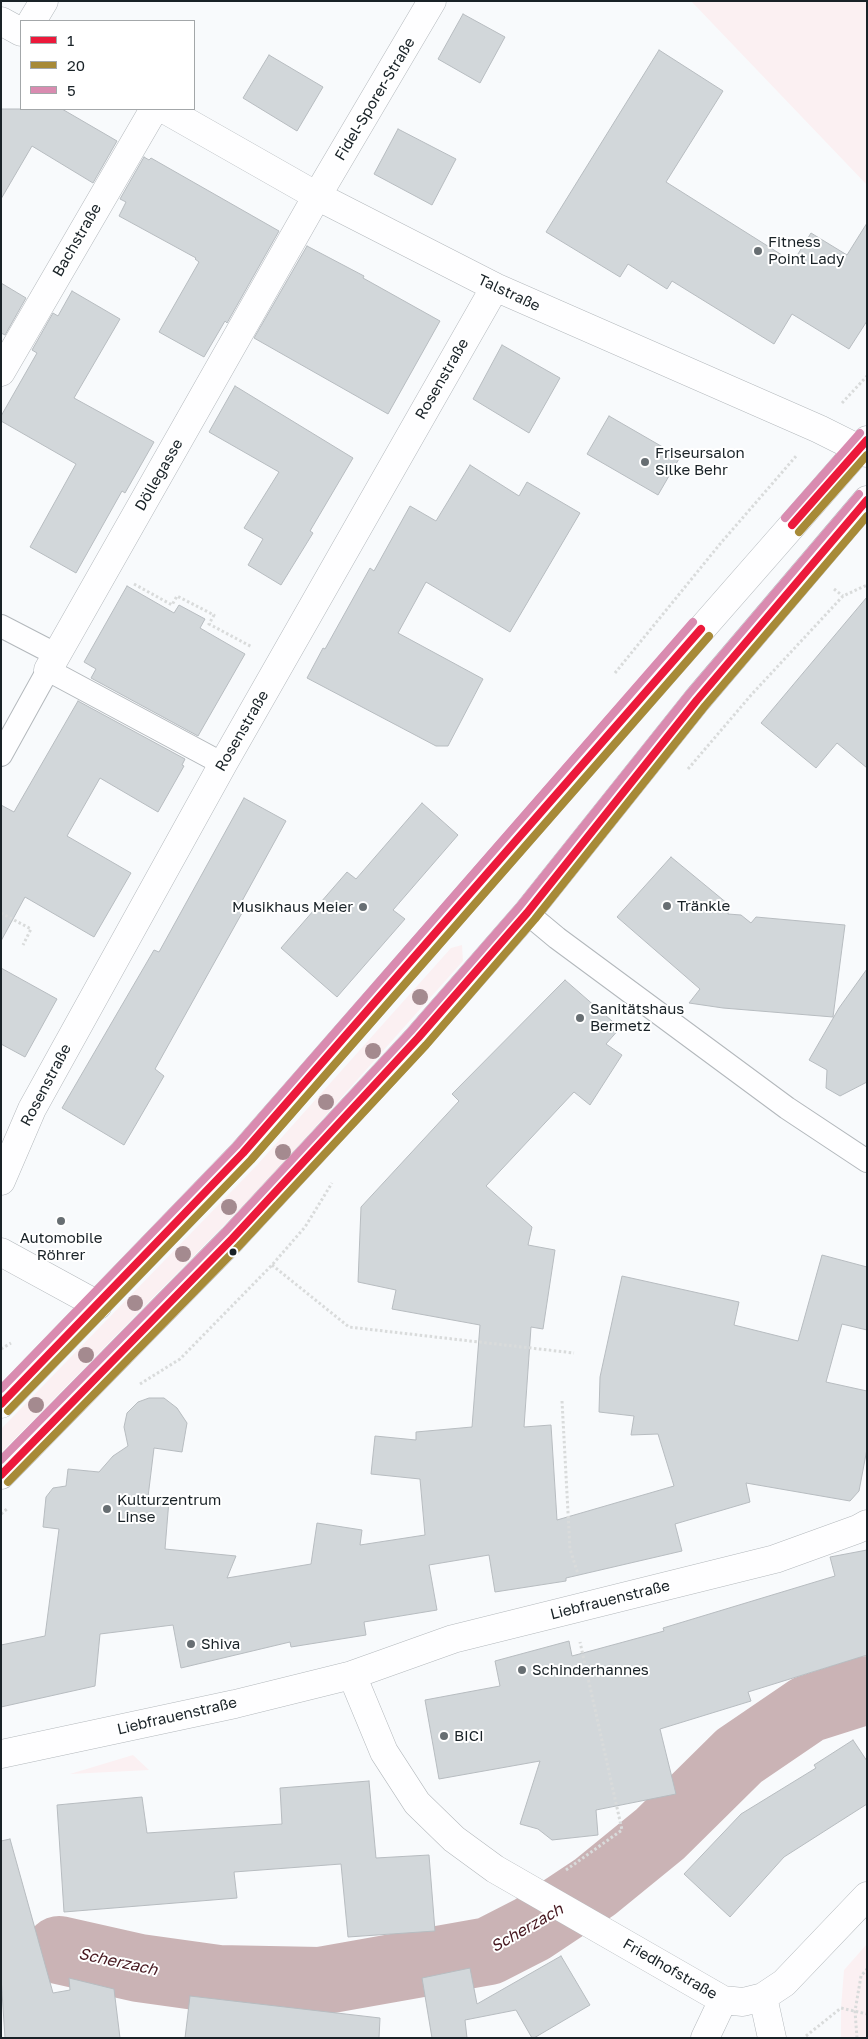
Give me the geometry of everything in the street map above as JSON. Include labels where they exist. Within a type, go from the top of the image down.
[{"type":"street","points":[[33,20],[44,1]]},
{"type":"street","name":"Fidel-Sporer-Straße","points":[[317,196],[432,1]]},
{"type":"street","points":[[1,20],[20,31]]},
{"type":"street","name":"Bachstraße","points":[[1,372],[153,110]]},
{"type":"street","name":"Talstraße","points":[[166,110],[317,196],[495,287],[864,447]]},
{"type":"street","name":"Döllegasse","points":[[53,662],[317,196]]},
{"type":"street","name":"Rosenstraße","points":[[1,1181],[32,1109],[223,764],[495,287]]},
{"type":"street","points":[[1,1404],[243,1153],[864,447]]},
{"type":"street","points":[[1,1475],[232,1239],[418,1038],[527,912],[698,700],[867,500]]},
{"type":"street","points":[[1,1252],[98,1304]]},
{"type":"street","name":"Liebfrauenstraße","points":[[1,1754],[236,1704],[352,1675],[453,1639],[775,1559],[867,1524]]},
{"type":"street","points":[[352,1675],[384,1752],[417,1803],[454,1839],[495,1869],[539,1894]]},
{"type":"street","name":"Friedhofstraße","points":[[539,1894],[723,2000],[743,2002],[763,1997],[784,1983],[867,1896]]},
{"type":"street","points":[[763,1997],[772,2038]]},
{"type":"street","points":[[705,2038],[723,2000]]},
{"type":"lane","points":[[1,626],[53,662],[155,727],[223,764]]},
{"type":"lane","name":"Döllegasse","points":[[1,755],[53,662]]},
{"type":"lane","points":[[527,912],[557,938],[787,1108],[867,1161]]},
{"type":"path","points":[[106,568],[172,605],[177,596],[214,615],[209,624],[281,663]]},
{"type":"path","points":[[1,913],[32,930],[23,945]]},
{"type":"path","points":[[272,1265],[349,1327],[574,1353]]},
{"type":"path","points":[[539,1894],[622,1830],[570,1549],[562,1401]]},
{"type":"path","points":[[857,2038],[855,2011],[861,1976],[867,1969]]},
{"type":"path","points":[[803,2038],[841,2008],[867,2014]]},
{"type":"shaded area","points":[[691,1],[867,1],[867,185]]},
{"type":"shaded area","points":[[462,945],[463,961],[268,1180],[1,1453],[1,1429],[257,1165],[451,948]]},
{"type":"shaded area","points":[[133,1755],[149,1770],[70,1774]]},
{"type":"shaded area","points":[[867,1944],[867,2038],[841,2038],[844,1970]]},
{"type":"building","points":[[463,14],[505,37],[480,83],[438,59]]},
{"type":"building","points":[[659,50],[723,91],[666,182],[793,262],[811,233],[847,255],[867,223],[867,321],[849,349],[792,314],[774,344],[672,281],[667,289],[628,264],[620,277],[546,232]]},
{"type":"building","points":[[269,55],[323,87],[297,131],[243,98]]},
{"type":"building","points":[[1,109],[64,110],[117,141],[93,183],[32,146],[1,199]]},
{"type":"building","points":[[398,129],[456,159],[432,205],[374,174]]},
{"type":"building","points":[[144,157],[149,160],[151,158],[279,231],[227,323],[225,321],[204,357],[159,332],[199,262],[196,258],[119,216],[126,202],[120,199]]},
{"type":"building","points":[[307,246],[364,276],[363,278],[440,321],[388,414],[254,338]]},
{"type":"building","points":[[1,283],[26,298],[5,335],[1,333]]},
{"type":"building","points":[[72,291],[120,319],[74,398],[154,442],[125,493],[122,491],[76,573],[30,547],[76,464],[1,421],[1,416],[37,353],[32,350],[53,313],[58,316]]},
{"type":"building","points":[[502,345],[560,378],[529,433],[473,399]]},
{"type":"building","points":[[235,386],[353,458],[310,531],[313,533],[281,585],[248,565],[263,539],[244,528],[279,472],[209,432]]},
{"type":"building","points":[[609,416],[680,457],[658,495],[587,454]]},
{"type":"building","points":[[470,465],[519,496],[527,482],[580,513],[510,632],[426,582],[398,633],[483,679],[448,746],[436,746],[307,678],[370,568],[374,571],[410,506],[436,521]]},
{"type":"building","points":[[127,586],[174,613],[179,605],[205,619],[200,628],[245,654],[198,736],[91,678],[96,669],[84,662]]},
{"type":"building","points":[[867,597],[867,768],[837,743],[816,768],[761,723]]},
{"type":"building","points":[[78,701],[185,759],[182,765],[184,766],[158,812],[100,778],[67,836],[131,873],[94,937],[25,897],[1,941],[1,805],[14,812]]},
{"type":"building","points":[[244,798],[286,821],[242,901],[247,904],[155,1069],[164,1076],[124,1145],[62,1108],[154,950],[159,952]]},
{"type":"building","points":[[422,803],[458,835],[393,910],[405,919],[337,997],[281,948],[347,872],[356,879]]},
{"type":"building","points":[[671,857],[728,904],[728,914],[741,915],[751,923],[756,917],[845,925],[833,1017],[723,1008],[689,1003],[700,989],[617,917]]},
{"type":"building","points":[[1,968],[57,999],[25,1057],[1,1044]]},
{"type":"building","points":[[867,969],[867,1082],[840,1096],[826,1088],[827,1070],[809,1060],[839,1008]]},
{"type":"building","points":[[565,980],[620,1028],[606,1044],[622,1055],[590,1105],[574,1092],[486,1186],[532,1227],[528,1245],[555,1250],[543,1329],[531,1327],[524,1427],[551,1425],[557,1520],[674,1486],[658,1434],[631,1435],[634,1416],[599,1412],[600,1377],[622,1276],[739,1302],[734,1325],[798,1341],[822,1255],[867,1267],[867,1330],[842,1324],[826,1382],[867,1391],[867,1449],[859,1491],[850,1501],[746,1483],[750,1502],[675,1524],[682,1551],[566,1578],[566,1581],[495,1592],[489,1555],[429,1565],[437,1610],[364,1622],[366,1635],[291,1647],[290,1642],[181,1668],[173,1625],[100,1634],[95,1686],[1,1707],[1,1645],[45,1636],[59,1529],[43,1527],[46,1497],[53,1488],[66,1486],[68,1469],[99,1472],[113,1456],[128,1446],[124,1427],[127,1413],[138,1402],[149,1398],[164,1398],[177,1408],[187,1423],[182,1452],[154,1448],[148,1497],[169,1500],[165,1549],[236,1556],[227,1578],[311,1564],[317,1523],[362,1530],[360,1545],[425,1535],[420,1479],[371,1474],[375,1436],[416,1440],[416,1432],[472,1427],[480,1325],[392,1309],[396,1290],[358,1282],[361,1207],[459,1101],[452,1094]]},
{"type":"building","points":[[867,1550],[867,1655],[748,1692],[751,1701],[660,1729],[676,1794],[596,1810],[598,1835],[552,1840],[538,1829],[520,1824],[540,1761],[439,1779],[425,1700],[500,1686],[495,1661],[569,1641],[572,1656],[664,1631],[663,1628],[835,1576],[830,1557]]},
{"type":"building","points":[[853,1740],[867,1761],[867,1804],[784,1857],[730,1917],[684,1874],[741,1814],[816,1768],[814,1765]]},
{"type":"building","points":[[369,1781],[376,1858],[429,1855],[435,1931],[348,1937],[341,1864],[234,1872],[237,1898],[64,1912],[57,1805],[142,1797],[147,1833],[282,1824],[280,1788]]},
{"type":"building","points":[[10,1839],[53,1993],[70,1990],[69,1978],[114,1989],[120,2038],[5,2038],[1,1977],[1,1841]]},
{"type":"building","points":[[561,1956],[590,2005],[534,2038],[532,2038],[516,2010],[465,2020],[467,2038],[432,2038],[422,1978],[470,1968],[477,2004]]},
{"type":"building","points":[[190,1996],[380,2018],[379,2038],[185,2038]]},
{"type":"waterway","name":"Scherzach","points":[[59,1950],[139,1968],[218,1979],[320,1981],[489,1951],[532,1929],[595,1887],[660,1834],[739,1756],[808,1709],[867,1690]]},
{"type":"transit line","name":"5","points":[[785,518],[860,433]]},
{"type":"transit line","name":"1","points":[[792,525],[867,440]]},
{"type":"transit line","name":"20","points":[[799,532],[867,455]]},
{"type":"transit line","name":"5","points":[[1,1460],[225,1232],[411,1031],[519,907],[689,694],[859,494]]},
{"type":"transit line","name":"1","points":[[1,1475],[232,1239],[418,1038],[527,913],[697,700],[867,500]]},
{"type":"transit line","name":"20","points":[[8,1482],[239,1246],[426,1045],[535,919],[705,706],[867,516]]},
{"type":"transit line","name":"5","points":[[1,1389],[236,1146],[693,622]]},
{"type":"transit line","name":"1","points":[[1,1404],[243,1153],[701,629]]},
{"type":"transit line","name":"20","points":[[8,1411],[251,1160],[709,636]]},
{"type":"place","name":"Fitness Point Lady","points":[[758,251]]},
{"type":"place","name":"Friseursalon Silke Behr","points":[[645,462]]},
{"type":"place","name":"Tränkle","points":[[667,906]]},
{"type":"place","name":"Musikhaus Meier","points":[[363,907]]},
{"type":"place","name":"Sanitätshaus Bermetz","points":[[580,1018]]},
{"type":"place","name":"Automobile Röhrer","points":[[61,1221]]},
{"type":"place","name":"Kulturzentrum Linse","points":[[107,1509]]},
{"type":"place","name":"Shiva","points":[[191,1644]]},
{"type":"place","name":"Schinderhannes","points":[[522,1670]]},
{"type":"place","name":"BICI","points":[[444,1736]]}]
